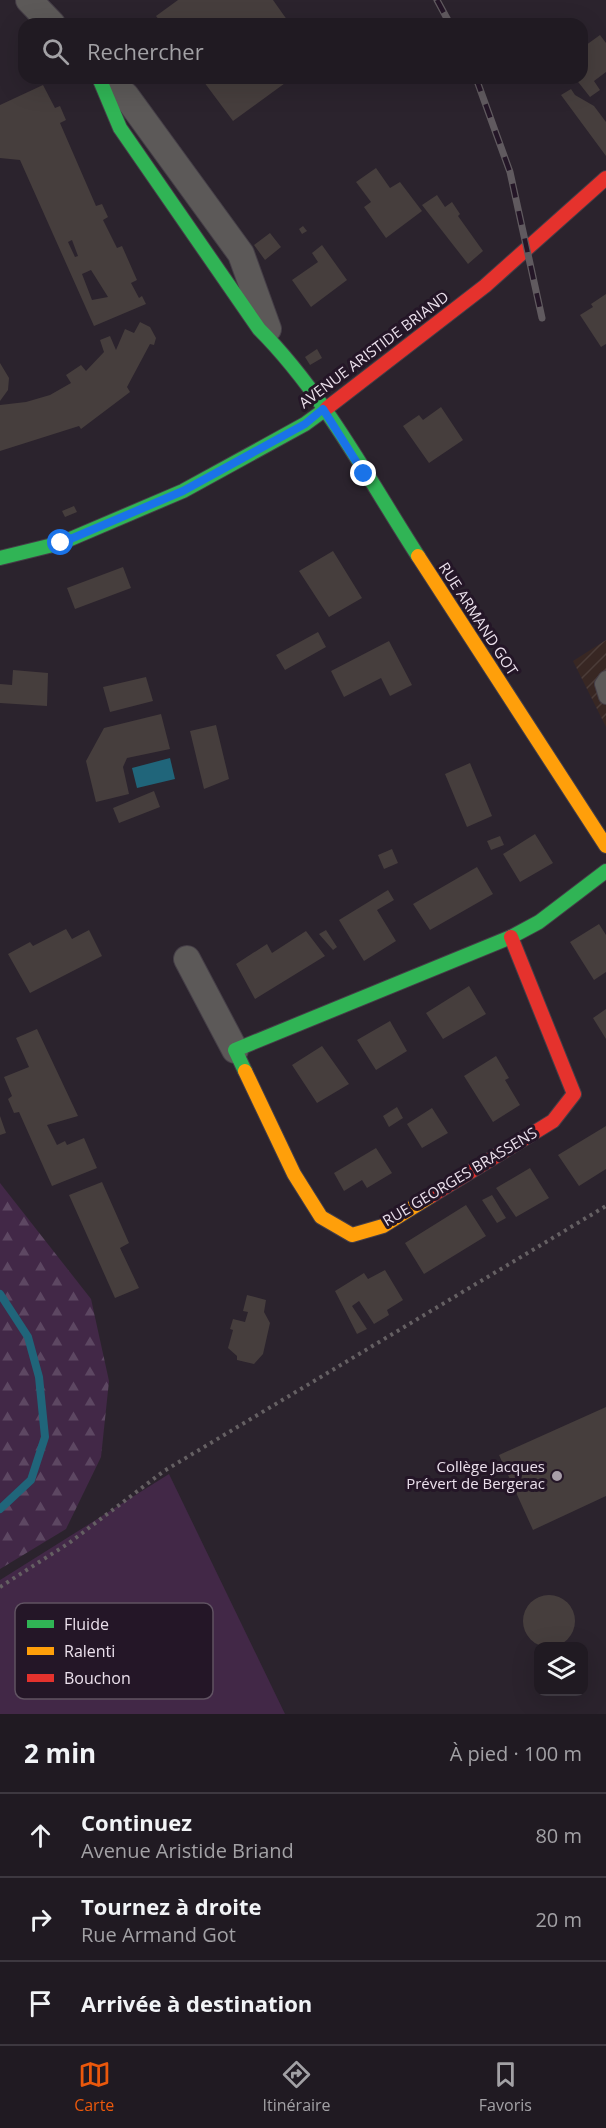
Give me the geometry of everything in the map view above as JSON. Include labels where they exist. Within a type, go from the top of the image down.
[{"type":"street","points":[[28,0],[46,18]]},
{"type":"street","name":"RUE ARMAND GOT","points":[[102,84],[120,128],[259,329],[273,343],[323,409],[606,846]]},
{"type":"street","points":[[113,84],[126,96],[241,254],[273,343]]},
{"type":"street","name":"AVENUE ARISTIDE BRIAND","points":[[0,558],[61,543],[183,491],[305,424],[395,358],[485,286],[606,178]]},
{"type":"street","points":[[235,1050],[511,937],[538,922],[606,871]]},
{"type":"street","name":"RUE GEORGES BRASSENS","points":[[187,959],[235,1050],[294,1174],[321,1217],[352,1235],[383,1226],[553,1121],[574,1094],[511,937]]},
{"type":"lane","points":[[606,678],[602,684],[606,697]]},
{"type":"path","points":[[0,1587],[69,1543],[164,1471],[606,1206]]},
{"type":"shaded area","points":[[606,640],[606,727],[573,661]]},
{"type":"green space","points":[[0,1183],[91,1299],[109,1381],[101,1457],[66,1529],[0,1569]]},
{"type":"green space","points":[[169,1474],[285,1714],[0,1714],[0,1580]]},
{"type":"water","points":[[170,758],[175,779],[137,788],[132,768]]},
{"type":"building","points":[[178,0],[273,0],[286,18],[158,18],[156,16]]},
{"type":"building","points":[[600,35],[606,43],[606,72],[594,81],[600,90],[590,97],[580,84],[588,84],[588,44]]},
{"type":"building","points":[[205,84],[284,84],[233,121]]},
{"type":"building","points":[[43,85],[55,108],[60,106],[66,120],[60,123],[96,206],[102,204],[108,217],[103,220],[117,248],[122,246],[137,280],[131,283],[139,298],[142,296],[146,304],[94,326],[20,160],[0,158],[0,105]],"holes":[[[72,240],[78,256],[75,257],[68,242]],[[91,270],[108,297],[92,300],[82,274]]]},
{"type":"building","points":[[571,89],[575,95],[594,106],[606,122],[606,156],[561,95]]},
{"type":"building","points":[[376,168],[390,188],[400,182],[422,211],[386,238],[364,207],[371,202],[356,182]]},
{"type":"building","points":[[437,195],[445,207],[452,202],[460,214],[458,216],[483,251],[468,264],[422,205]]},
{"type":"building","points":[[303,226],[307,231],[302,234],[299,229]]},
{"type":"building","points":[[270,233],[281,247],[265,260],[254,245]]},
{"type":"building","points":[[322,245],[347,280],[311,307],[292,280],[318,262],[312,253]]},
{"type":"building","points":[[606,294],[606,344],[601,347],[580,315],[593,307],[591,304]]},
{"type":"building","points":[[140,322],[150,327],[156,338],[154,345],[150,344],[127,387],[130,392],[81,429],[79,426],[0,451],[0,405],[26,402],[50,395],[71,383],[66,375],[81,365],[86,371],[104,352],[100,340],[110,336],[116,350],[125,329],[134,333]]},
{"type":"building","points":[[317,349],[322,358],[310,365],[305,357]]},
{"type":"building","points":[[0,363],[9,378],[8,390],[0,401]]},
{"type":"building","points":[[441,407],[463,440],[429,463],[403,426],[419,415],[423,420]]},
{"type":"building","points":[[74,506],[77,512],[65,517],[62,511]]},
{"type":"building","points":[[333,551],[362,598],[329,617],[299,571]]},
{"type":"building","points":[[123,567],[131,588],[75,609],[67,588]]},
{"type":"building","points":[[318,632],[326,647],[285,670],[276,655]]},
{"type":"building","points":[[389,641],[412,685],[390,696],[381,678],[344,697],[331,671]]},
{"type":"building","points":[[13,670],[48,673],[47,706],[0,703],[0,684],[12,685]]},
{"type":"building","points":[[146,677],[153,701],[110,712],[103,687]]},
{"type":"building","points":[[161,714],[170,749],[127,758],[123,767],[129,794],[96,802],[86,761],[104,728]]},
{"type":"building","points":[[216,725],[229,779],[204,789],[190,731]]},
{"type":"building","points":[[470,763],[492,816],[467,827],[445,774]]},
{"type":"building","points":[[154,791],[160,807],[119,823],[113,808]]},
{"type":"building","points":[[535,834],[553,863],[520,882],[503,854]]},
{"type":"building","points":[[500,836],[504,845],[491,850],[487,841]]},
{"type":"building","points":[[392,849],[398,863],[384,869],[378,855]]},
{"type":"building","points":[[477,867],[493,894],[430,930],[413,904]]},
{"type":"building","points":[[388,890],[394,900],[377,910],[396,941],[364,961],[339,920]]},
{"type":"building","points":[[599,924],[606,935],[606,972],[594,980],[570,942]]},
{"type":"building","points":[[66,929],[72,939],[89,930],[102,956],[30,993],[8,954],[30,942],[33,946]]},
{"type":"building","points":[[326,930],[337,947],[333,950],[319,934]]},
{"type":"building","points":[[306,931],[325,956],[255,999],[236,964],[267,944],[272,953]]},
{"type":"building","points":[[469,986],[486,1014],[443,1039],[426,1013]]},
{"type":"building","points":[[606,1009],[606,1039],[593,1018]]},
{"type":"building","points":[[390,1021],[407,1051],[376,1070],[357,1040]]},
{"type":"building","points":[[37,1029],[78,1116],[47,1125],[57,1145],[65,1141],[67,1145],[84,1138],[97,1168],[52,1186],[19,1112],[14,1113],[8,1099],[12,1096],[4,1077],[29,1067],[16,1038]]},
{"type":"building","points":[[322,1046],[349,1084],[317,1103],[292,1065]]},
{"type":"building","points":[[496,1056],[509,1078],[505,1080],[520,1105],[493,1122],[464,1076]]},
{"type":"building","points":[[397,1107],[403,1118],[389,1127],[383,1116]]},
{"type":"building","points":[[432,1108],[448,1133],[422,1148],[407,1124]]},
{"type":"building","points":[[0,1116],[6,1133],[0,1135]]},
{"type":"building","points":[[606,1126],[606,1169],[579,1186],[558,1155]]},
{"type":"building","points":[[376,1148],[392,1173],[367,1188],[362,1180],[344,1191],[334,1173]]},
{"type":"building","points":[[530,1168],[549,1198],[516,1217],[496,1188]]},
{"type":"building","points":[[102,1182],[129,1243],[120,1248],[139,1288],[115,1298],[69,1195]]},
{"type":"building","points":[[492,1195],[506,1218],[497,1223],[482,1200]]},
{"type":"building","points":[[466,1205],[486,1236],[424,1274],[405,1243]]},
{"type":"building","points":[[385,1270],[403,1300],[387,1310],[389,1315],[374,1324],[359,1301],[352,1306],[367,1329],[357,1334],[335,1291],[364,1273],[368,1279]]},
{"type":"building","points":[[247,1295],[266,1300],[264,1312],[270,1323],[263,1354],[254,1364],[237,1360],[237,1356],[228,1348],[233,1330],[230,1329],[233,1319],[245,1322],[248,1312],[243,1311]]},
{"type":"building","name":"Collège Jacques Prévert de Bergerac","points":[[606,1407],[606,1496],[533,1530],[499,1455]]},
{"type":"building","points":[[544,1595],[554,1595],[564,1599],[571,1606],[575,1616],[575,1626],[565,1642],[534,1643],[527,1636],[523,1626],[523,1616],[527,1606],[534,1599]]},
{"type":"waterway","points":[[0,1294],[28,1337],[39,1377],[45,1437],[31,1480],[0,1509]]},
{"type":"railway","points":[[437,0],[447,18]]},
{"type":"railway","points":[[478,84],[510,172],[542,318]]},
{"type":"traffic: fast","points":[[102,84],[120,128],[259,329],[282,354],[325,409],[418,556]]},
{"type":"traffic: fast","points":[[0,558],[61,543],[183,491],[305,424],[327,408]]},
{"type":"traffic: fast","points":[[245,1071],[235,1050],[511,937],[539,922],[606,871]]},
{"type":"traffic: slow","points":[[418,556],[606,846]]},
{"type":"traffic: slow","points":[[245,1071],[294,1174],[321,1217],[352,1235],[383,1226],[431,1196]]},
{"type":"traffic: jam","points":[[327,408],[485,286],[606,178]]},
{"type":"traffic: jam","points":[[431,1196],[553,1121],[574,1094],[511,937]]},
{"type":"place","name":"Collège Jacques Prévert de Bergerac","points":[[557,1476]]},
{"type":"route","points":[[61,543],[183,491],[305,424],[323,409],[364,474]]}]
